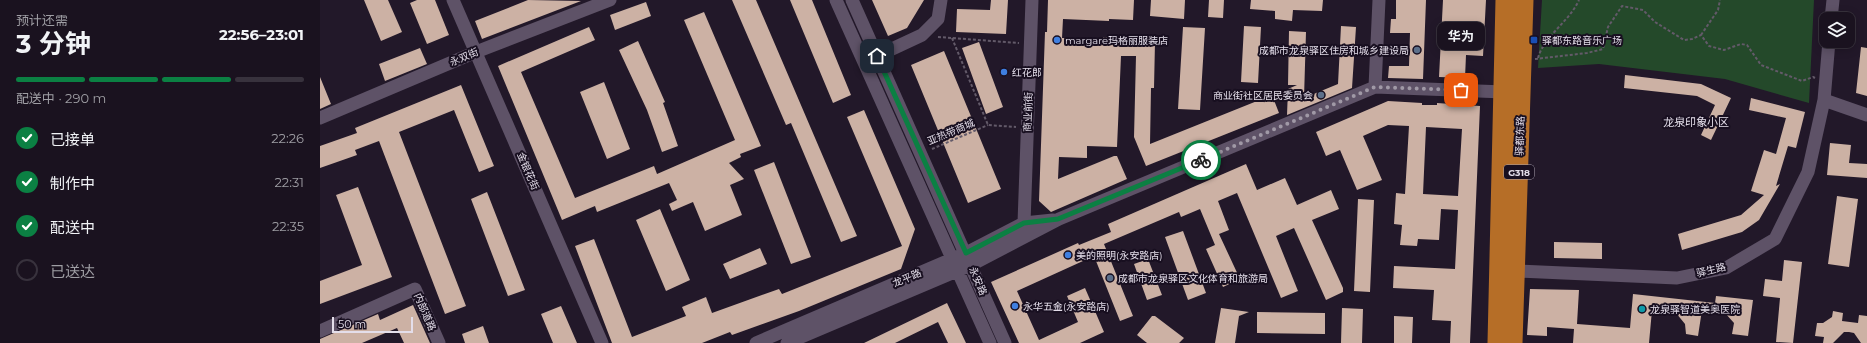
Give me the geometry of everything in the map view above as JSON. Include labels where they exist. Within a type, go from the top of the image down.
[{"type":"highway","name":"驿都东路","points":[[1497,343],[1505,0]]},
{"type":"highway","name":"驿都东路","points":[[1513,343],[1516,271],[1530,59],[1524,0]]},
{"type":"street","name":"金银花街","points":[[453,0],[602,343]]},
{"type":"street","name":"永双街","points":[[320,118],[476,52],[610,0]]},
{"type":"street","points":[[836,0],[990,343]]},
{"type":"street","name":"永安路","points":[[852,0],[1005,343]]},
{"type":"street","points":[[877,56],[922,35],[938,19],[941,0]]},
{"type":"street","name":"商业前街","points":[[1024,223],[1032,0]]},
{"type":"street","points":[[1375,87],[1379,0]]},
{"type":"street","points":[[1832,12],[1833,0]]},
{"type":"street","name":"驿生路","points":[[1516,271],[1677,278],[1726,268],[1775,238],[1808,172],[1824,100],[1828,48]]},
{"type":"street","name":"龙平路","points":[[756,343],[968,259],[1058,219],[1375,87],[1504,92]]},
{"type":"street","points":[[1824,100],[1867,115]]},
{"type":"street","name":"龙平路","points":[[968,259],[1024,223],[1058,219]]},
{"type":"street","name":"龙平路","points":[[787,343],[955,264]]},
{"type":"street","name":"内部道路","points":[[320,331],[415,289],[439,343]]},
{"type":"path","points":[[1530,59],[1540,50],[1573,12],[1579,0]]},
{"type":"path","points":[[1530,59],[1587,53],[1603,49],[1608,27],[1622,6],[1644,10],[1655,22],[1684,40],[1692,39],[1701,35],[1718,10],[1720,0]]},
{"type":"path","points":[[922,35],[1030,44]]},
{"type":"path","points":[[1701,35],[1709,46],[1724,50],[1741,44],[1747,45],[1762,65],[1802,81],[1813,77],[1826,82]]},
{"type":"path","points":[[952,38],[988,125],[1027,128]]},
{"type":"path","name":"亚热带商城","points":[[921,153],[988,125]]},
{"type":"green space","points":[[1542,0],[1814,0],[1809,103],[1725,79],[1599,64],[1538,68]]},
{"type":"building","points":[[364,0],[388,0],[402,32],[381,41]]},
{"type":"building","points":[[417,0],[435,0],[449,35],[427,44],[410,3]]},
{"type":"building","points":[[528,0],[581,1],[482,39],[475,21]]},
{"type":"building","points":[[732,0],[756,0],[857,236],[841,242],[791,123],[786,125]]},
{"type":"building","points":[[790,0],[812,0],[851,95],[833,103]]},
{"type":"building","points":[[872,0],[924,0],[907,28],[888,36]]},
{"type":"building","points":[[991,0],[1008,0],[1006,34],[956,32],[957,9],[990,10]]},
{"type":"building","points":[[1048,0],[1134,0],[1133,20],[1109,19],[1109,21],[1063,19],[1062,38],[1103,39],[1103,37],[1122,38],[1122,41],[1155,42],[1154,88],[1151,88],[1150,144],[1272,95],[1279,113],[1146,166],[1134,137],[1136,56],[1121,56],[1117,147],[1087,146],[1087,158],[1059,157],[1058,179],[1117,156],[1127,179],[1051,212],[1039,201],[1045,32],[1047,32]]},
{"type":"building","points":[[1151,0],[1185,0],[1184,19],[1150,16]]},
{"type":"building","points":[[1209,0],[1224,0],[1223,18],[1208,17]]},
{"type":"building","points":[[1251,0],[1323,0],[1322,11],[1293,10],[1292,21],[1275,19],[1275,11],[1250,9]]},
{"type":"building","name":"成都市龙泉驿区住房和城乡建设局","points":[[1396,0],[1426,0],[1423,79],[1388,78],[1389,66],[1409,66],[1410,33],[1390,33],[1391,19],[1396,19]]},
{"type":"building","points":[[1443,0],[1486,0],[1483,56],[1466,55],[1465,78],[1439,77]]},
{"type":"building","points":[[646,2],[651,16],[615,30],[610,15]]},
{"type":"building","points":[[704,12],[761,146],[740,154],[741,157],[729,163],[744,179],[730,185],[742,215],[705,231],[693,202],[672,211],[669,204],[677,200],[669,183],[597,212],[595,206],[562,220],[498,66],[589,27],[595,40],[521,72],[575,198],[654,166],[657,174],[735,140],[684,20]]},
{"type":"building","points":[[1244,26],[1261,27],[1258,83],[1241,82]]},
{"type":"building","points":[[1341,26],[1356,27],[1352,88],[1287,115],[1288,89],[1297,85],[1288,85],[1289,31],[1306,32],[1304,98],[1338,84]]},
{"type":"building","points":[[1183,27],[1205,28],[1200,110],[1178,109]]},
{"type":"building","points":[[638,41],[665,102],[663,103],[678,146],[662,152],[647,110],[619,50]]},
{"type":"building","points":[[979,42],[1003,107],[986,114],[962,48]]},
{"type":"building","points":[[1861,47],[1867,48],[1867,96],[1856,93]]},
{"type":"building","points":[[420,48],[427,64],[385,81],[379,64]]},
{"type":"building","points":[[944,51],[1001,189],[968,203],[911,65]]},
{"type":"building","points":[[1625,75],[1701,84],[1731,98],[1711,140],[1701,135],[1715,105],[1697,96],[1624,88]]},
{"type":"building","points":[[320,77],[331,104],[320,109]]},
{"type":"building","points":[[604,82],[630,149],[607,159],[580,92]]},
{"type":"building","points":[[461,85],[494,166],[479,172],[454,110],[399,132],[466,306],[445,314],[379,141],[355,150],[357,155],[320,168],[320,146],[357,133],[355,128]]},
{"type":"building","points":[[1751,98],[1805,112],[1796,148],[1788,146],[1776,186],[1780,184],[1759,220],[1742,232],[1682,250],[1678,234],[1741,215],[1764,195],[1751,191],[1764,150],[1776,154],[1786,118],[1749,110]]},
{"type":"building","points":[[1388,101],[1422,103],[1422,105],[1437,105],[1437,103],[1480,106],[1470,343],[1450,343],[1451,321],[1432,320],[1434,290],[1393,288],[1394,266],[1455,269],[1458,210],[1441,209],[1439,240],[1418,239],[1417,246],[1400,245],[1402,225],[1394,224],[1396,193],[1405,194],[1409,126],[1388,125],[1363,136],[1382,180],[1357,190],[1340,150],[1326,156],[1316,132]],"holes":[[[1426,127],[1462,129],[1458,196],[1423,194]]]},
{"type":"building","points":[[864,110],[915,229],[901,269],[799,311],[732,335],[730,332],[702,343],[612,343],[575,246],[594,239],[632,337],[686,316],[682,307],[706,297],[712,313],[779,289],[782,294],[902,246],[847,117]]},
{"type":"building","points":[[1830,143],[1851,145],[1849,163],[1867,164],[1867,178],[1827,175]]},
{"type":"building","points":[[774,162],[811,257],[791,264],[754,170]]},
{"type":"building","points":[[1246,164],[1257,190],[1285,178],[1297,205],[1331,190],[1339,209],[1312,220],[1343,288],[1343,292],[1326,300],[1294,228],[1276,236],[1298,291],[1281,298],[1237,193],[1218,201],[1229,230],[1219,234],[1240,279],[1223,287],[1206,249],[1215,245],[1200,209],[1181,217],[1179,212],[1104,244],[1133,316],[1120,321],[1094,256],[1017,291],[1039,340],[1078,322],[1067,296],[1085,288],[1104,332],[1080,343],[1019,343],[991,282],[1078,243],[1079,245],[1111,232],[1108,224]]},
{"type":"building","points":[[358,187],[392,277],[320,304],[320,281],[362,265],[336,195]]},
{"type":"building","points":[[487,192],[525,290],[508,296],[471,199]]},
{"type":"building","points":[[1837,196],[1858,199],[1849,267],[1828,264]]},
{"type":"building","points":[[1358,199],[1374,200],[1370,292],[1354,291]]},
{"type":"building","points":[[660,209],[690,280],[666,291],[636,220]]},
{"type":"building","points":[[1183,231],[1206,293],[1188,300],[1165,237]]},
{"type":"building","points":[[1554,242],[1602,243],[1602,259],[1554,258]]},
{"type":"building","points":[[760,248],[767,264],[730,279],[723,264]]},
{"type":"building","points":[[1148,259],[1162,295],[1147,300],[1134,264]]},
{"type":"building","points":[[1784,260],[1802,262],[1793,343],[1776,342],[1780,298],[1763,296],[1765,279],[1782,281]]},
{"type":"building","points":[[1530,289],[1579,290],[1577,324],[1630,328],[1633,294],[1715,303],[1716,296],[1753,300],[1748,336],[1732,334],[1734,323],[1725,313],[1702,310],[1698,336],[1686,334],[1685,324],[1676,313],[1652,310],[1649,343],[1573,343],[1574,329],[1547,327],[1547,336],[1527,335]]},
{"type":"building","points":[[947,303],[966,343],[948,343],[938,322],[895,343],[864,343]]},
{"type":"building","points":[[413,305],[430,343],[404,343],[397,328],[362,343],[320,343],[320,339],[378,314],[380,320]]},
{"type":"building","points":[[561,306],[577,343],[553,343],[541,314]]},
{"type":"building","points":[[1221,308],[1249,312],[1239,316],[1235,343],[1215,343]]},
{"type":"building","points":[[1342,308],[1363,309],[1362,343],[1341,343]]},
{"type":"building","points":[[1833,311],[1843,313],[1842,321],[1858,323],[1859,315],[1867,316],[1867,343],[1861,343],[1854,333],[1849,332],[1844,332],[1833,343],[1823,343],[1824,337],[1815,336],[1817,323],[1823,323],[1832,317]]},
{"type":"building","points":[[1257,312],[1325,313],[1325,334],[1257,333]]},
{"type":"building","points":[[1152,316],[1155,316],[1184,338],[1179,343],[1147,343],[1137,335]]},
{"type":"building","points":[[1394,316],[1413,317],[1412,343],[1394,343]]},
{"type":"building","points":[[483,326],[489,343],[465,343],[462,334]]},
{"type":"way so far","points":[[1201,160],[1375,87],[1461,90]]},
{"type":"place","name":"margare玛格丽服装店","points":[[1057,40]]},
{"type":"place","name":"驿都东路音乐广场","points":[[1534,40]]},
{"type":"place","name":"成都市龙泉驿区住房和城乡建设局","points":[[1417,50]]},
{"type":"place","name":"红花郎","points":[[1004,72]]},
{"type":"place","name":"华为","points":[[1461,90]]},
{"type":"place","name":"商业街社区居民委员会","points":[[1321,95]]},
{"type":"place","name":"美的照明(永安路店)","points":[[1068,255]]},
{"type":"place","name":"成都市龙泉驿区文化体育和旅游局","points":[[1110,278]]},
{"type":"place","name":"永华五金(永安路店)","points":[[1015,306]]},
{"type":"place","name":"龙泉驿智道美奥医院","points":[[1642,309]]},
{"type":"district","name":"龙泉印象小区","points":[[1696,122]]},
{"type":"route","points":[[877,56],[966,253],[1024,223],[1058,219],[1201,160]]}]
